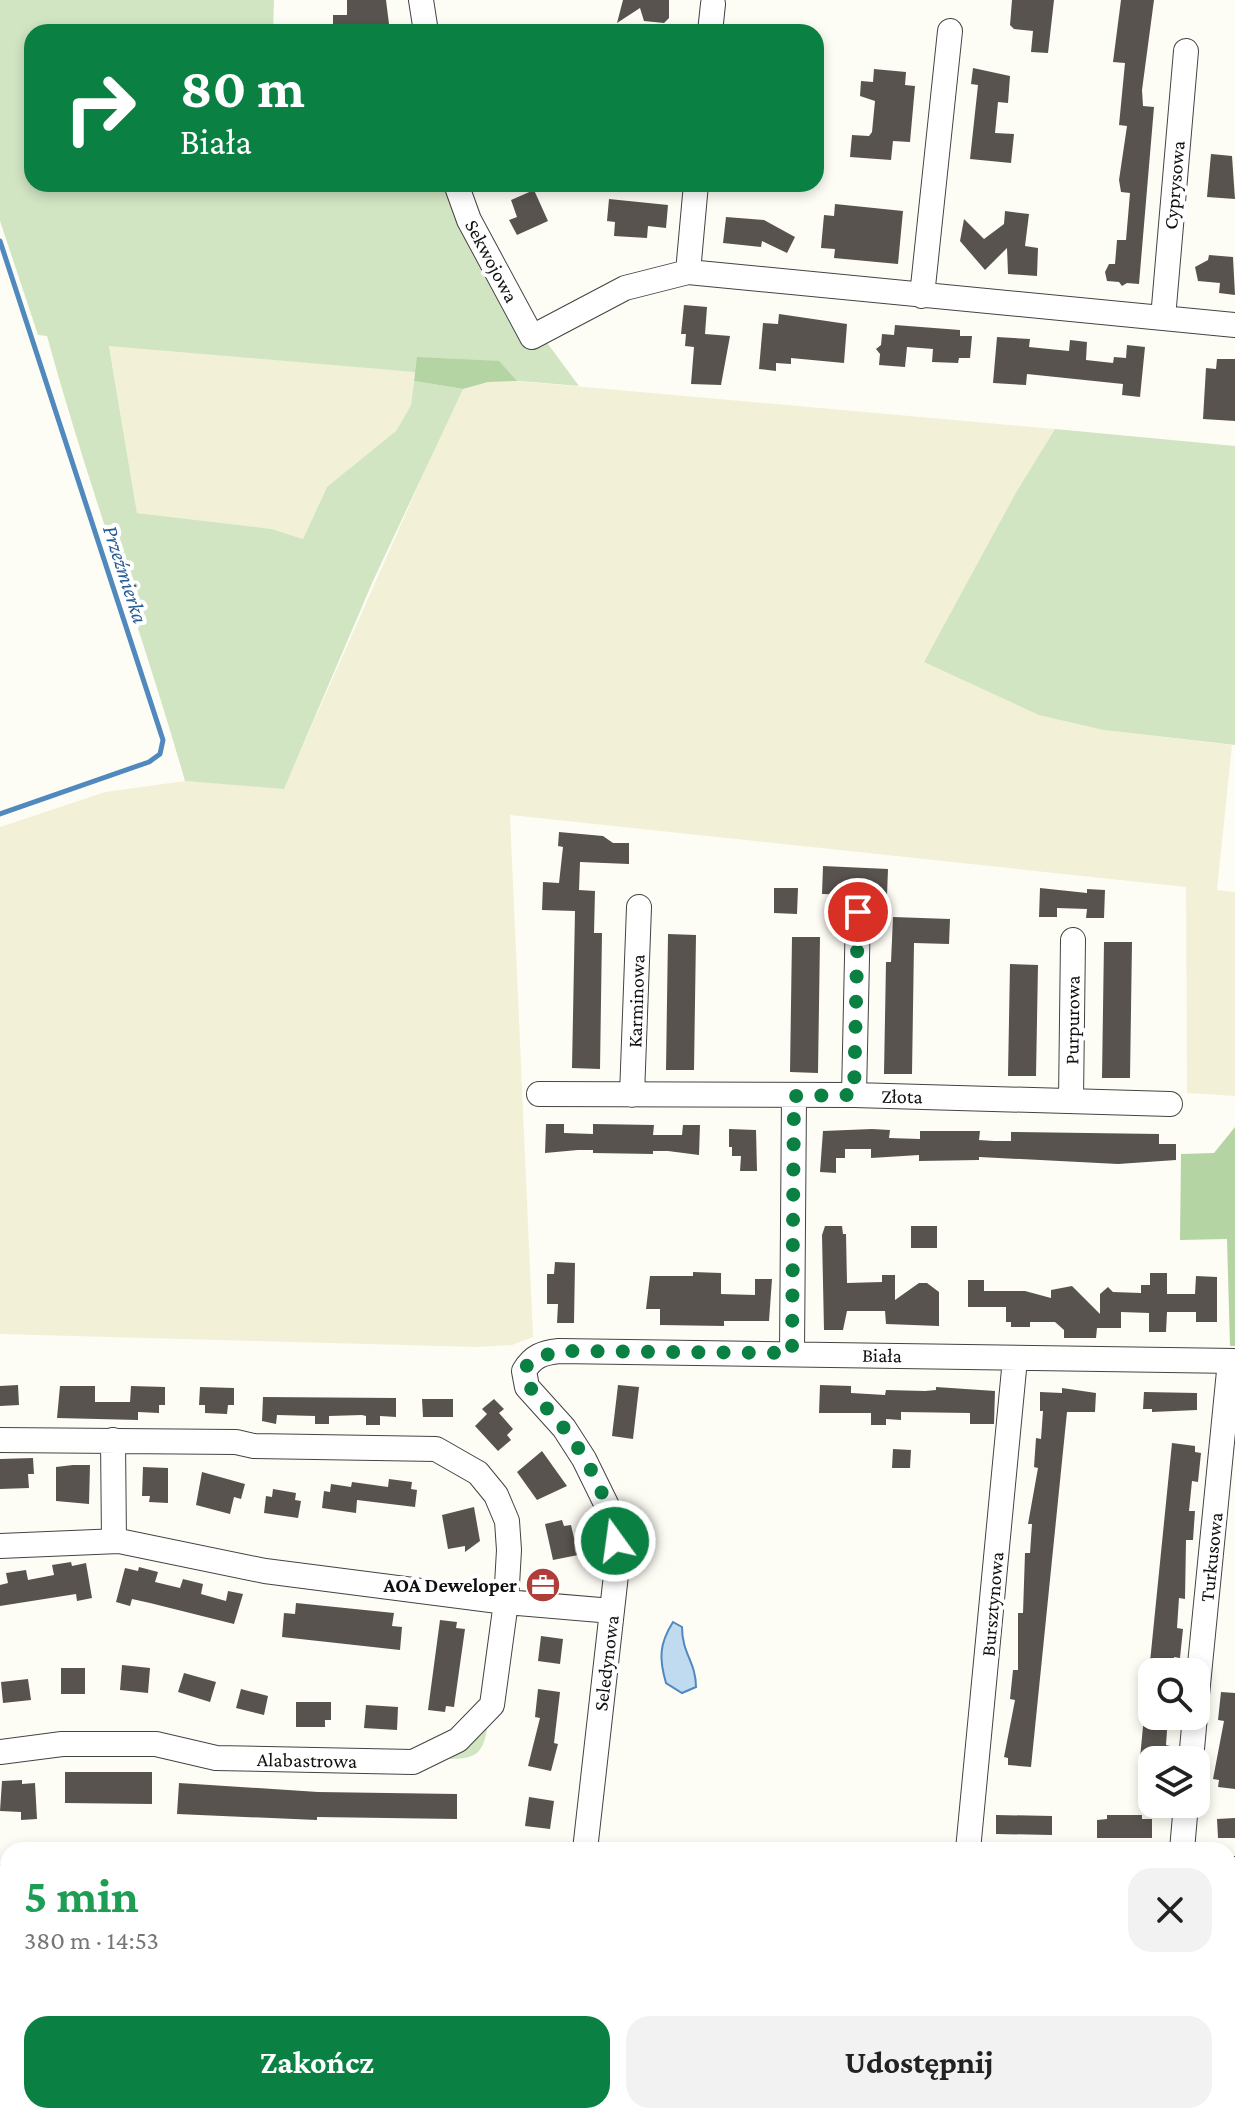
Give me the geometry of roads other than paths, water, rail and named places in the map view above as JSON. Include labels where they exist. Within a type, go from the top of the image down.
[{"type":"street","points":[[421,0],[425,24]]},
{"type":"street","points":[[711,24],[713,4]]},
{"type":"street","points":[[922,296],[950,31]]},
{"type":"street","name":"Cyprysowa","points":[[1163,318],[1186,51]]},
{"type":"street","name":"Sekwojowa","points":[[459,192],[469,220],[532,337],[625,288],[688,272]]},
{"type":"street","points":[[695,192],[688,272],[1235,325]]},
{"type":"street","name":"Karminowa","points":[[632,1095],[639,907]]},
{"type":"street","points":[[854,1095],[858,912]]},
{"type":"street","name":"Purpurowa","points":[[1071,1100],[1073,940]]},
{"type":"street","name":"Złota","points":[[539,1094],[854,1095],[1170,1104]]},
{"type":"street","points":[[792,1353],[794,1096]]},
{"type":"street","name":"Biała","points":[[530,1360],[559,1351],[1233,1361]]},
{"type":"street","name":"Bursztynowa","points":[[969,1842],[1015,1359]]},
{"type":"street","name":"Seledynowa","points":[[530,1360],[524,1371],[527,1387],[564,1428],[612,1516],[617,1566],[586,1842]]},
{"type":"street","name":"Turkusowa","points":[[1201,1658],[1233,1361]]},
{"type":"street","name":"Alabastrowa","points":[[0,1440],[436,1449],[478,1473],[496,1495],[507,1521],[506,1602],[492,1705],[458,1740],[413,1762],[216,1758],[156,1744],[62,1744],[0,1752]]},
{"type":"street","points":[[113,1440],[114,1541]]},
{"type":"street","points":[[0,1546],[114,1541],[265,1571],[506,1602],[612,1611]]},
{"type":"street","points":[[1183,1842],[1185,1818]]},
{"type":"water","points":[[673,1622],[682,1627],[695,1678],[696,1687],[682,1693],[666,1683],[662,1666],[665,1637]]},
{"type":"waterway","name":"Przeźmierka","points":[[0,241],[163,740],[160,754],[149,762],[0,814]]},
{"type":"place","name":"AOA Deweloper","points":[[543,1585]]}]
